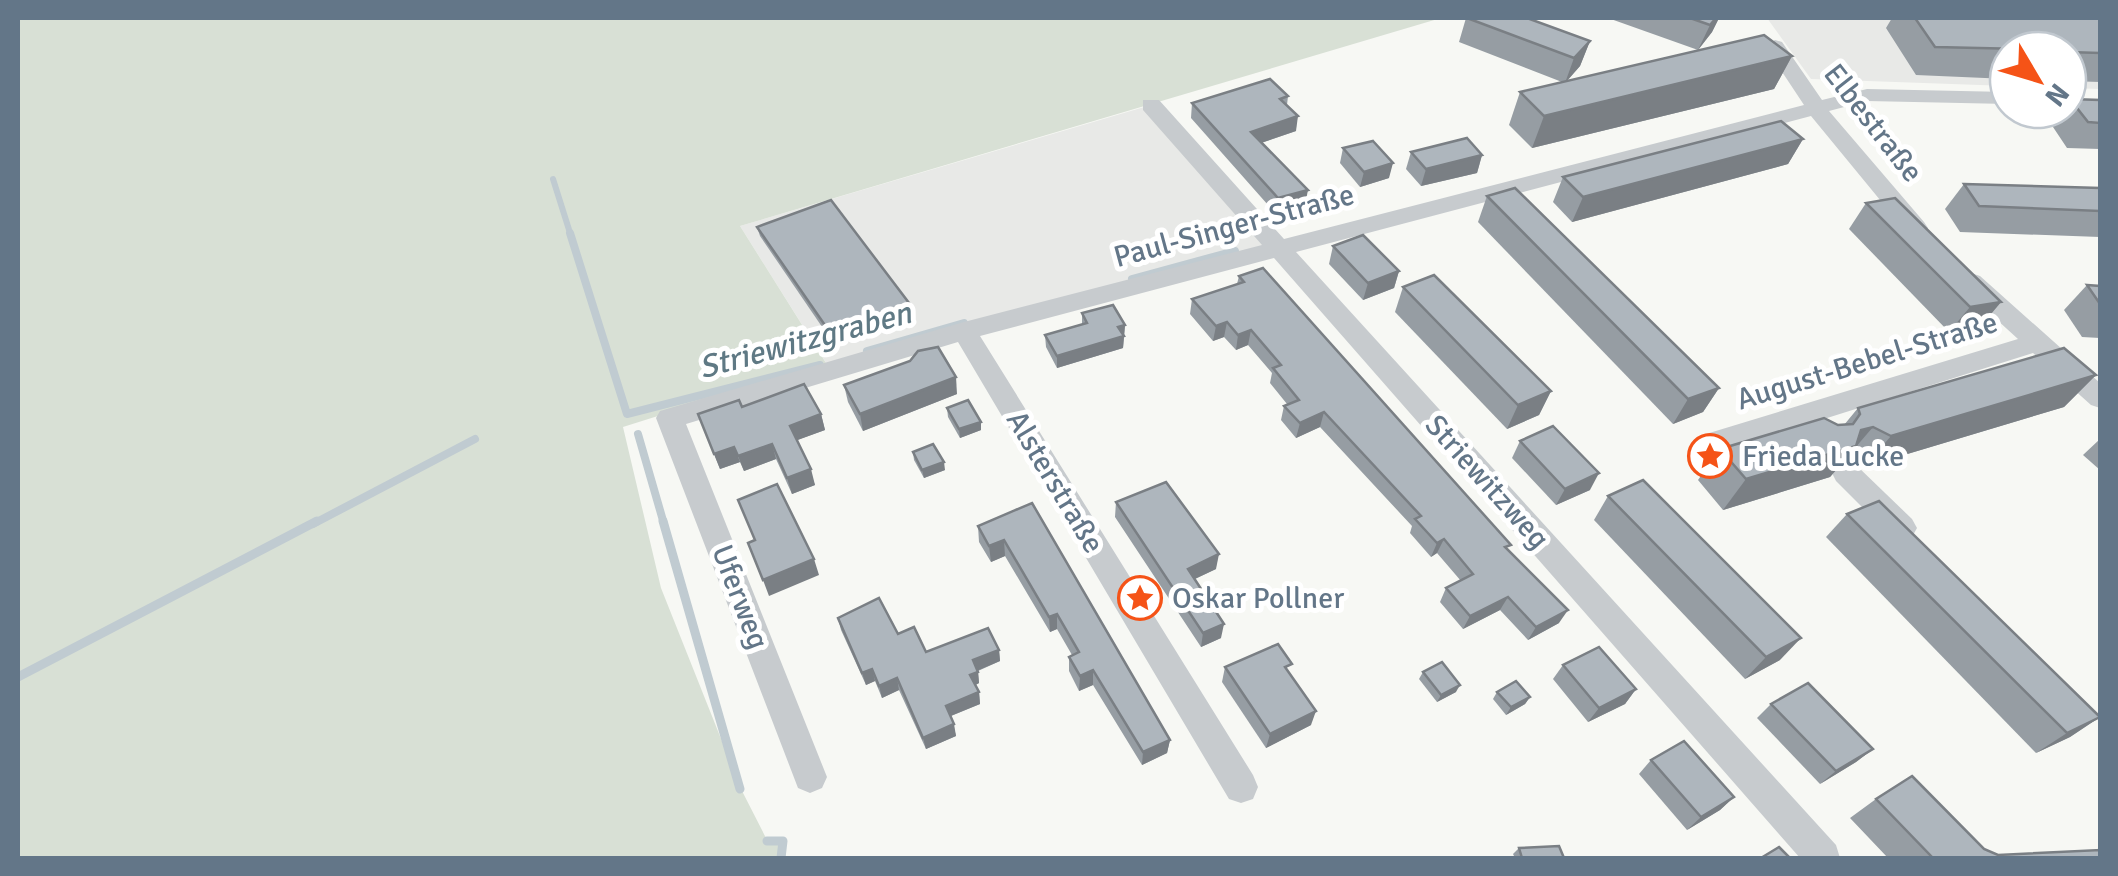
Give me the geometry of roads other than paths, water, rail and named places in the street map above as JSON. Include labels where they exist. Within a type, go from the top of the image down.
[{"type":"street","name":"Elbestraße","points":[[1775,46],[1818,108],[1935,247]]},
{"type":"street","name":"Paul-Singer-Straße","points":[[670,418],[964,331],[1867,95],[1988,98]]},
{"type":"street","name":"Striewitzweg","points":[[1151,106],[1823,858]]},
{"type":"street","points":[[1509,188],[1532,210]]},
{"type":"street","points":[[1957,269],[2100,398]]},
{"type":"street","name":"Alsterstraße","points":[[964,331],[1240,787]]},
{"type":"street","name":"August-Bebel-Straße","points":[[1716,442],[2036,342]]},
{"type":"street","name":"Uferweg","points":[[670,418],[810,777]]},
{"type":"street","points":[[1792,420],[1817,444]]},
{"type":"street","points":[[1846,472],[1926,553]]},
{"type":"waterway","name":"Striewitzgraben","points":[[553,179],[571,236]]},
{"type":"waterway","name":"Striewitzgraben","points":[[570,233],[627,414],[820,365]]},
{"type":"waterway","name":"Striewitzgraben","points":[[1132,279],[1235,251]]},
{"type":"waterway","name":"Striewitzgraben","points":[[867,351],[964,323]]},
{"type":"waterway","name":"Striewitzgraben","points":[[638,434],[664,524]]},
{"type":"waterway","points":[[313,524],[475,439]]},
{"type":"waterway","points":[[18,677],[317,521]]},
{"type":"waterway","name":"Striewitzgraben","points":[[663,521],[740,789]]},
{"type":"waterway","name":"Striewitzgraben","points":[[767,841],[783,841],[781,858]]},
{"type":"place","name":"Frieda Lucke","points":[[1710,456]]},
{"type":"place","name":"Oskar Pollner","points":[[1140,598]]}]
